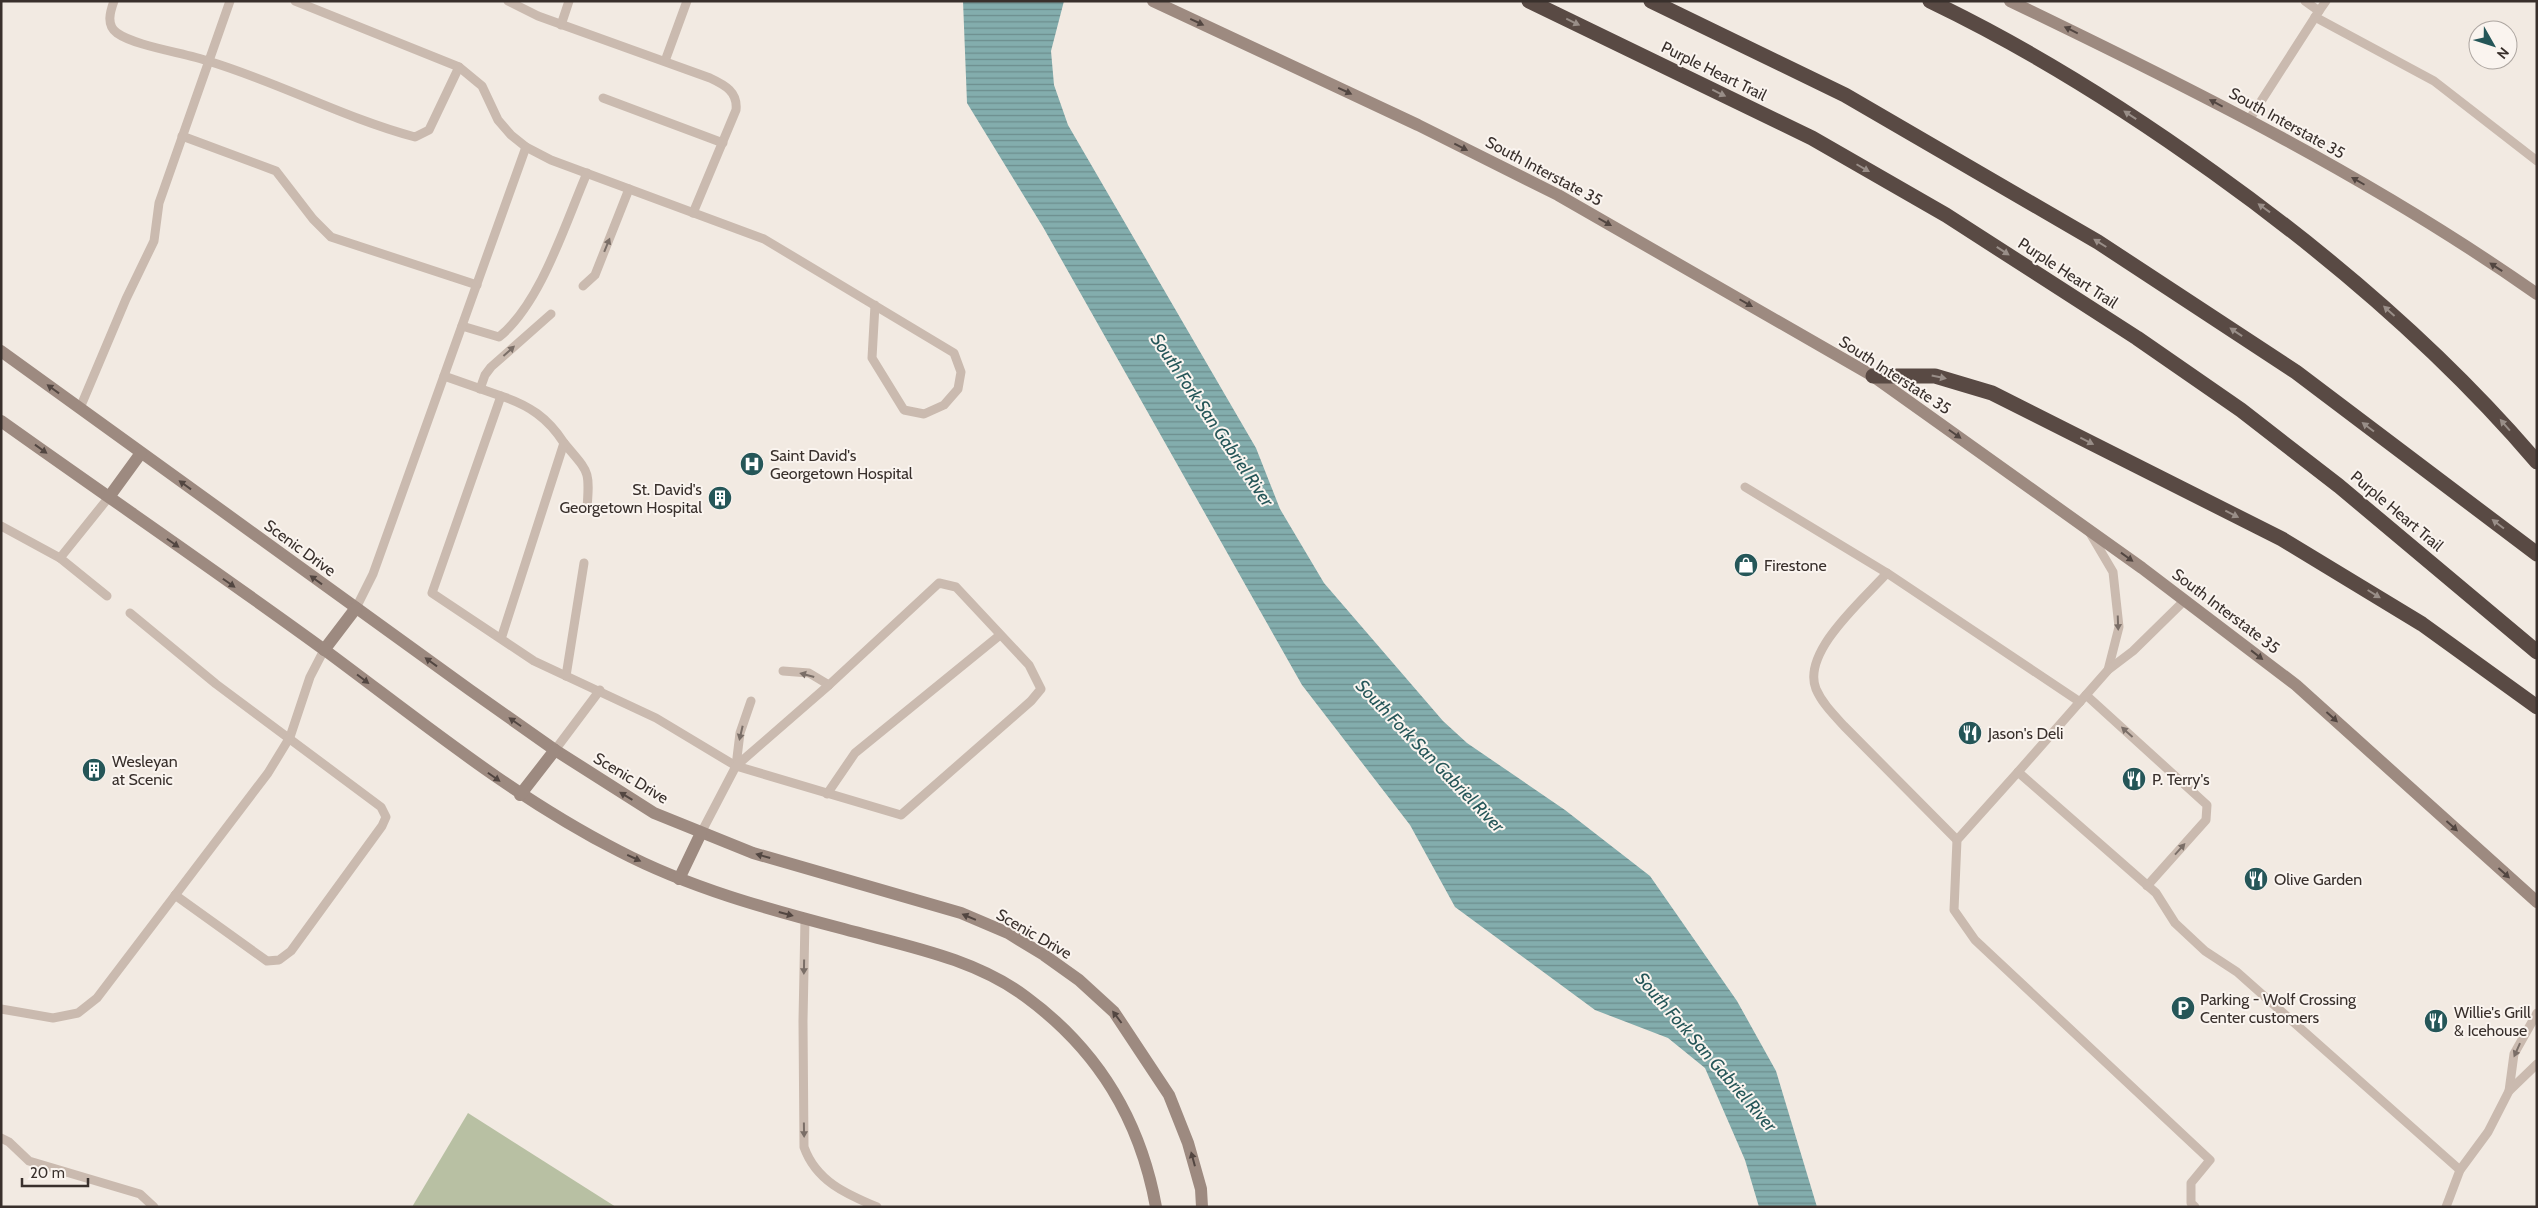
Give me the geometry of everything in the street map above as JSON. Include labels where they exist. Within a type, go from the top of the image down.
[{"type":"highway","name":"Purple Heart Trail","points":[[1529,1],[1812,138],[1946,215],[2128,332],[2241,410],[2340,486],[2537,652]]},
{"type":"highway","points":[[1651,1],[1845,95],[2098,242],[2296,372],[2537,554]]},
{"type":"highway","points":[[1930,1],[1993,31],[2069,76],[2172,142],[2283,222],[2360,285],[2434,352],[2499,418],[2537,462]]},
{"type":"highway","points":[[1873,376],[1935,376],[1992,393],[2282,539],[2422,624],[2537,707]]},
{"type":"street","name":"South Interstate 35","points":[[1153,1],[1418,125],[1558,195],[1873,376],[2088,528],[2296,685],[2537,902]]},
{"type":"street","name":"South Interstate 35","points":[[2010,1],[2150,69],[2249,120],[2398,204],[2537,294]]},
{"type":"street","name":"Scenic Drive","points":[[1,351],[141,454],[554,750],[654,813],[753,854],[961,913],[1008,933],[1079,980],[1114,1012],[1169,1095],[1188,1143],[1201,1189],[1202,1207]]},
{"type":"street","points":[[1,421],[324,650],[520,795],[614,849],[679,879],[755,905],[930,952],[988,973],[1026,996],[1065,1029],[1095,1061],[1118,1096],[1138,1138],[1150,1173],[1156,1207]]},
{"type":"street","points":[[109,497],[141,454]]},
{"type":"street","points":[[324,650],[356,608]]},
{"type":"street","points":[[520,795],[554,750]]},
{"type":"street","points":[[679,879],[701,833]]},
{"type":"lane","points":[[114,1],[109,20],[117,33],[209,61],[416,137],[428,130],[459,67]]},
{"type":"lane","points":[[80,408],[126,300],[154,241],[159,203],[230,1]]},
{"type":"lane","points":[[295,1],[459,67],[482,86],[498,120],[526,147],[551,160],[764,239],[875,305],[954,353],[961,372],[958,389],[944,406],[924,414],[904,410],[872,358],[875,305]]},
{"type":"lane","points":[[508,1],[518,8],[710,78],[733,93],[736,98],[736,110],[693,213]]},
{"type":"lane","points":[[561,24],[569,1]]},
{"type":"lane","points":[[664,62],[687,1]]},
{"type":"lane","points":[[2305,1],[2317,14],[2434,81],[2537,160]]},
{"type":"lane","points":[[2249,120],[2326,1]]},
{"type":"lane","points":[[602,98],[722,143]]},
{"type":"lane","points":[[182,136],[276,171],[313,219],[331,237],[477,285]]},
{"type":"lane","points":[[356,608],[373,574],[526,147]]},
{"type":"lane","points":[[462,326],[499,337],[517,320],[534,296],[587,173]]},
{"type":"lane","points":[[583,286],[595,275],[629,189]]},
{"type":"lane","points":[[480,389],[485,375],[491,367],[551,314]]},
{"type":"lane","points":[[444,376],[525,404],[554,427],[564,443],[586,469],[589,478],[587,509]]},
{"type":"lane","points":[[502,396],[432,593],[534,661],[600,690],[656,718],[736,766],[901,815],[1032,701],[1041,688],[1029,665],[956,587],[939,583],[829,685],[736,766]]},
{"type":"lane","points":[[501,639],[564,443]]},
{"type":"lane","points":[[1745,487],[1887,573],[2083,699],[2208,806],[2206,820],[2147,886]]},
{"type":"lane","points":[[60,558],[109,497]]},
{"type":"lane","points":[[1,526],[60,558],[107,596]]},
{"type":"lane","points":[[2088,528],[2113,572],[2119,627],[2108,670]]},
{"type":"lane","points":[[566,676],[584,563]]},
{"type":"lane","points":[[1887,573],[1824,643],[1813,665],[1815,688],[1826,706],[1838,719],[1957,840]]},
{"type":"lane","points":[[2185,600],[2134,652],[2108,670],[1957,840],[1954,910],[1975,940],[2210,1160],[2191,1183],[2191,1203],[2194,1207]]},
{"type":"lane","points":[[130,613],[216,684],[381,807],[386,817],[382,826],[290,951],[280,960],[267,961],[175,895]]},
{"type":"lane","points":[[827,794],[855,753],[1000,634]]},
{"type":"lane","points":[[1,1009],[53,1018],[78,1013],[96,998],[268,773],[290,738],[310,677],[324,650]]},
{"type":"lane","points":[[783,671],[809,674],[829,685]]},
{"type":"lane","points":[[554,750],[600,690]]},
{"type":"lane","points":[[701,833],[736,766],[740,733],[751,701]]},
{"type":"lane","points":[[2018,772],[2156,893],[2175,923],[2205,951],[2237,972],[2460,1170]]},
{"type":"lane","points":[[805,919],[803,1021],[804,1147],[809,1161],[825,1180],[877,1207]]},
{"type":"lane","points":[[2509,1091],[2514,1054],[2537,1014]]},
{"type":"lane","points":[[2446,1207],[2460,1170],[2488,1132],[2509,1091],[2537,1064]]},
{"type":"lane","points":[[1,1138],[9,1142],[28,1162],[140,1194],[154,1207]]},
{"type":"green space","points":[[468,1113],[616,1207],[412,1207]]},
{"type":"water","name":"South Fork San Gabriel River","points":[[963,1],[1064,1],[1051,51],[1054,85],[1068,125],[1256,448],[1280,509],[1324,583],[1443,721],[1467,743],[1565,810],[1650,876],[1737,1001],[1776,1071],[1817,1207],[1759,1207],[1745,1160],[1705,1068],[1668,1038],[1595,1010],[1455,907],[1410,825],[1302,685],[1043,227],[967,103]]},
{"type":"place","name":"Saint David's Georgetown Hospital","points":[[752,464]]},
{"type":"place","name":"St. David's Georgetown Hospital","points":[[720,498]]},
{"type":"place","name":"Firestone","points":[[1746,565]]},
{"type":"place","name":"Jason's Deli","points":[[1970,733]]},
{"type":"place","name":"Wesleyan at Scenic","points":[[94,770]]},
{"type":"place","name":"P. Terry's","points":[[2134,779]]},
{"type":"place","name":"Olive Garden","points":[[2256,879]]},
{"type":"place","name":"Parking - Wolf Crossing Center customers","points":[[2183,1008]]},
{"type":"place","name":"Willie's Grill & Icehouse","points":[[2436,1021]]}]
